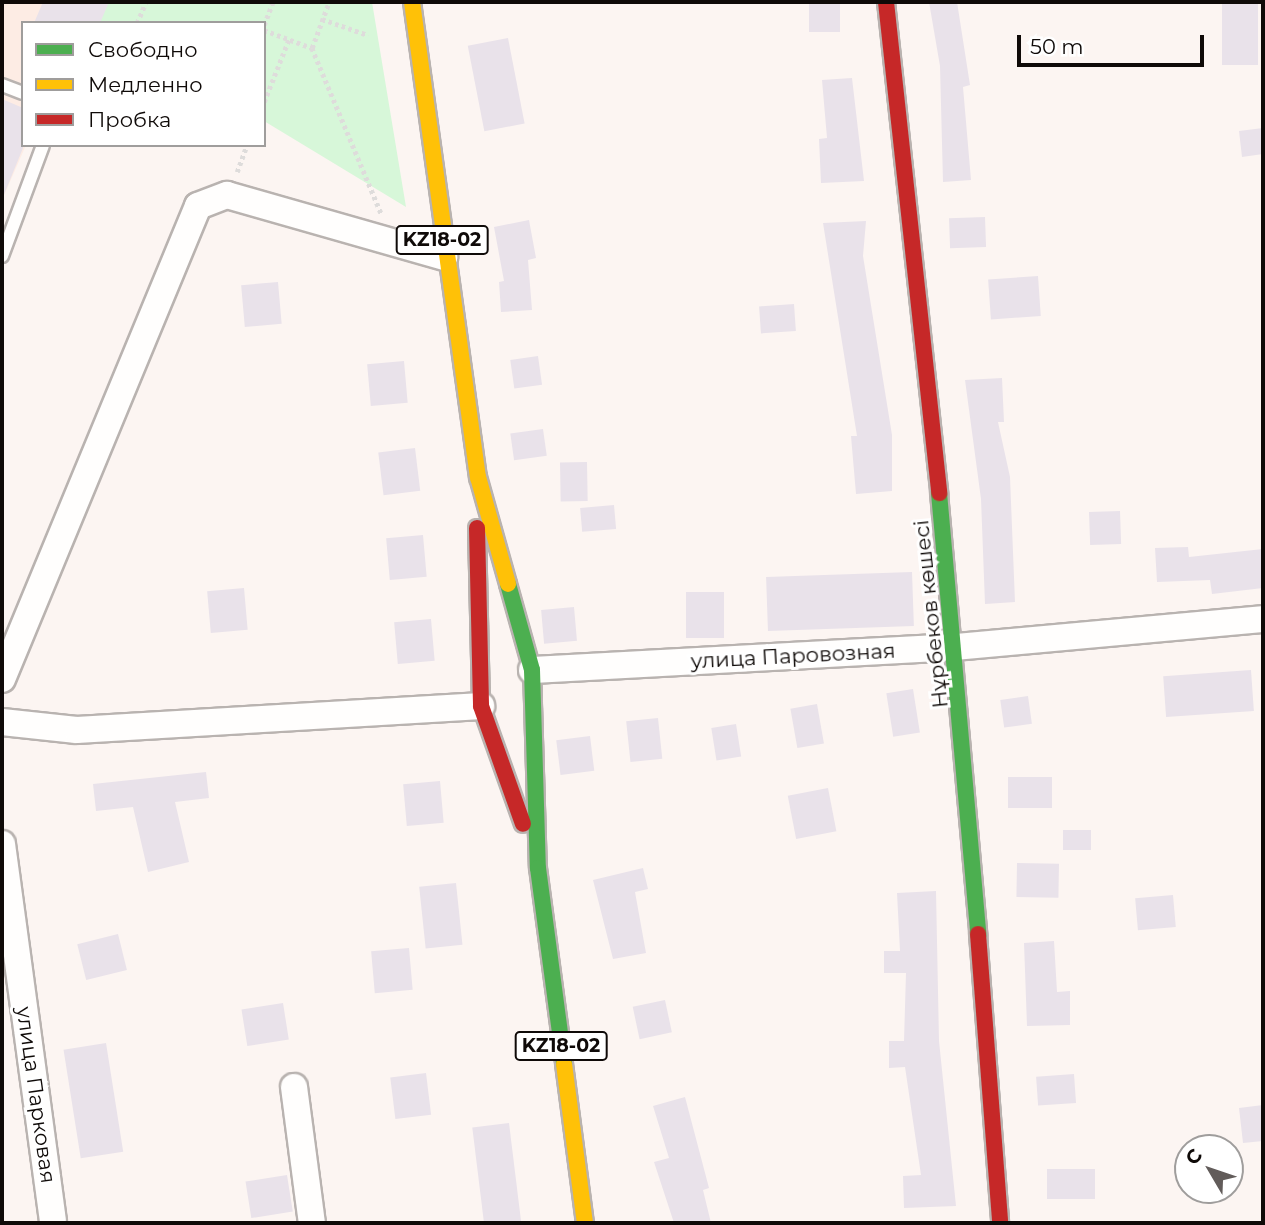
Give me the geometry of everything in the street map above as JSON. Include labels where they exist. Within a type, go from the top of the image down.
[{"type":"main road","name":"KZ18-02","points":[[412,2],[444,257],[478,477],[527,660],[538,868],[585,1223]]},
{"type":"main road","name":"Нұрбеков көшесі","points":[[886,2],[956,647],[1000,1223]]},
{"type":"main road","name":"KZ18-02","points":[[478,477],[476,655],[481,706],[538,868]]},
{"type":"main road","points":[[476,655],[527,660]]},
{"type":"main road","points":[[492,733],[512,736],[531,728]]},
{"type":"street","points":[[2,676],[198,206],[227,195],[444,257]]},
{"type":"street","name":"улица Паровозная","points":[[527,660],[956,647],[1263,618]]},
{"type":"street","points":[[2,722],[77,730],[481,706]]},
{"type":"street","name":"улица Парковая","points":[[2,844],[53,1221]]},
{"type":"street","points":[[294,1087],[312,1223]]},
{"type":"lane","points":[[2,85],[21,92]]},
{"type":"lane","points":[[2,256],[42,147]]},
{"type":"path","points":[[139,21],[146,2]]},
{"type":"path","points":[[265,21],[272,2]]},
{"type":"path","points":[[329,2],[312,48],[394,243]]},
{"type":"path","points":[[322,19],[368,35]]},
{"type":"path","points":[[266,31],[312,48]]},
{"type":"path","points":[[266,97],[289,39]]},
{"type":"shaded area","points":[[2,2],[87,2],[80,21],[21,21],[21,147],[25,147],[2,200]]},
{"type":"green space","points":[[87,2],[372,2],[406,207],[266,122],[266,21],[100,21],[83,11]]},
{"type":"building","points":[[43,2],[109,2],[101,21],[35,21]]},
{"type":"building","points":[[809,2],[840,2],[840,32],[809,32]]},
{"type":"building","points":[[929,2],[957,2],[970,85],[963,87],[971,180],[943,182],[940,66]]},
{"type":"building","points":[[1222,2],[1258,2],[1258,65],[1222,65]]},
{"type":"building","points":[[508,38],[525,123],[484,131],[468,46]]},
{"type":"building","points":[[852,78],[864,181],[821,183],[819,139],[827,138],[822,80]]},
{"type":"building","points":[[2,99],[21,107],[23,147],[3,197]]},
{"type":"building","points":[[1263,128],[1263,154],[1242,157],[1239,131]]},
{"type":"building","points":[[985,217],[986,247],[950,248],[949,218]]},
{"type":"building","points":[[529,220],[536,258],[528,260],[532,310],[501,312],[499,282],[504,281],[494,227]]},
{"type":"building","points":[[866,221],[863,256],[892,435],[892,491],[856,494],[851,436],[857,436],[823,223]]},
{"type":"building","points":[[1038,276],[1041,316],[991,319],[988,279]]},
{"type":"building","points":[[278,282],[282,324],[245,327],[241,285]]},
{"type":"building","points":[[794,304],[796,331],[761,333],[759,306]]},
{"type":"building","points":[[538,356],[542,385],[514,389],[510,360]]},
{"type":"building","points":[[404,361],[408,403],[371,406],[367,364]]},
{"type":"building","points":[[1002,378],[1004,422],[998,422],[1010,477],[1015,602],[985,604],[981,499],[965,380]]},
{"type":"building","points":[[543,429],[547,456],[514,460],[510,434]]},
{"type":"building","points":[[415,448],[420,491],[384,495],[378,453]]},
{"type":"building","points":[[560,462],[587,462],[588,501],[561,501]]},
{"type":"building","points":[[614,505],[616,529],[582,532],[580,508]]},
{"type":"building","points":[[1120,511],[1121,544],[1090,545],[1089,512]]},
{"type":"building","points":[[423,535],[427,577],[390,580],[386,538]]},
{"type":"building","points":[[1188,547],[1189,557],[1263,549],[1263,588],[1212,594],[1210,580],[1157,582],[1155,548]]},
{"type":"building","points":[[912,572],[914,626],[768,631],[766,577]]},
{"type":"building","points":[[244,588],[248,630],[211,633],[207,591]]},
{"type":"building","points":[[686,592],[724,592],[724,638],[686,638]]},
{"type":"building","points":[[574,607],[577,641],[544,644],[541,610]]},
{"type":"building","points":[[431,619],[435,661],[398,664],[394,622]]},
{"type":"building","points":[[1251,670],[1254,711],[1166,717],[1163,676]]},
{"type":"building","points":[[913,689],[920,732],[893,737],[886,693]]},
{"type":"building","points":[[1028,696],[1032,724],[1004,728],[1000,700]]},
{"type":"building","points":[[817,704],[824,743],[797,748],[790,709]]},
{"type":"building","points":[[658,718],[662,759],[630,762],[626,721]]},
{"type":"building","points":[[736,724],[741,757],[716,761],[711,728]]},
{"type":"building","points":[[590,736],[594,771],[561,775],[556,740]]},
{"type":"building","points":[[206,772],[209,798],[175,802],[189,862],[148,872],[133,807],[96,811],[93,784]]},
{"type":"building","points":[[1008,777],[1052,777],[1052,808],[1008,808]]},
{"type":"building","points":[[440,781],[444,823],[407,826],[403,784]]},
{"type":"building","points":[[828,788],[836,831],[796,839],[788,796]]},
{"type":"building","points":[[1063,830],[1091,830],[1091,850],[1063,850]]},
{"type":"building","points":[[1017,863],[1059,864],[1058,898],[1016,897]]},
{"type":"building","points":[[643,868],[648,889],[635,892],[646,953],[613,959],[593,880]]},
{"type":"building","points":[[456,883],[462,945],[426,949],[419,887]]},
{"type":"building","points":[[936,891],[939,1041],[956,1206],[904,1208],[903,1176],[921,1175],[905,1067],[889,1068],[889,1041],[904,1041],[906,973],[884,973],[884,951],[900,951],[897,893]]},
{"type":"building","points":[[1173,895],[1176,927],[1138,930],[1135,898]]},
{"type":"building","points":[[118,934],[127,970],[86,980],[77,944]]},
{"type":"building","points":[[1054,941],[1057,992],[1070,991],[1070,1025],[1027,1026],[1024,943]]},
{"type":"building","points":[[409,948],[413,990],[375,993],[371,951]]},
{"type":"building","points":[[665,1000],[672,1032],[640,1039],[633,1007]]},
{"type":"building","points":[[283,1003],[289,1040],[247,1046],[242,1010]]},
{"type":"building","points":[[106,1043],[123,1152],[81,1158],[64,1050]]},
{"type":"building","points":[[426,1073],[431,1115],[395,1119],[390,1077]]},
{"type":"building","points":[[1074,1074],[1076,1103],[1038,1106],[1036,1077]]},
{"type":"building","points":[[685,1097],[709,1188],[703,1190],[711,1223],[674,1223],[654,1162],[669,1158],[653,1106]]},
{"type":"building","points":[[1263,1105],[1263,1141],[1244,1143],[1239,1108]]},
{"type":"building","points":[[509,1123],[521,1223],[484,1223],[472,1128]]},
{"type":"building","points":[[1047,1169],[1095,1169],[1095,1199],[1047,1199]]},
{"type":"building","points":[[287,1175],[293,1212],[251,1218],[246,1182]]},
{"type":"traffic: fast","points":[[939,493],[978,934]]},
{"type":"traffic: fast","points":[[508,584],[532,670],[538,868],[564,1064]]},
{"type":"traffic: slow","points":[[412,2],[478,477],[508,584]]},
{"type":"traffic: slow","points":[[564,1064],[585,1223]]},
{"type":"traffic: jam","points":[[886,2],[939,493]]},
{"type":"traffic: jam","points":[[477,528],[481,706],[523,824]]},
{"type":"traffic: jam","points":[[978,934],[1000,1223]]}]
